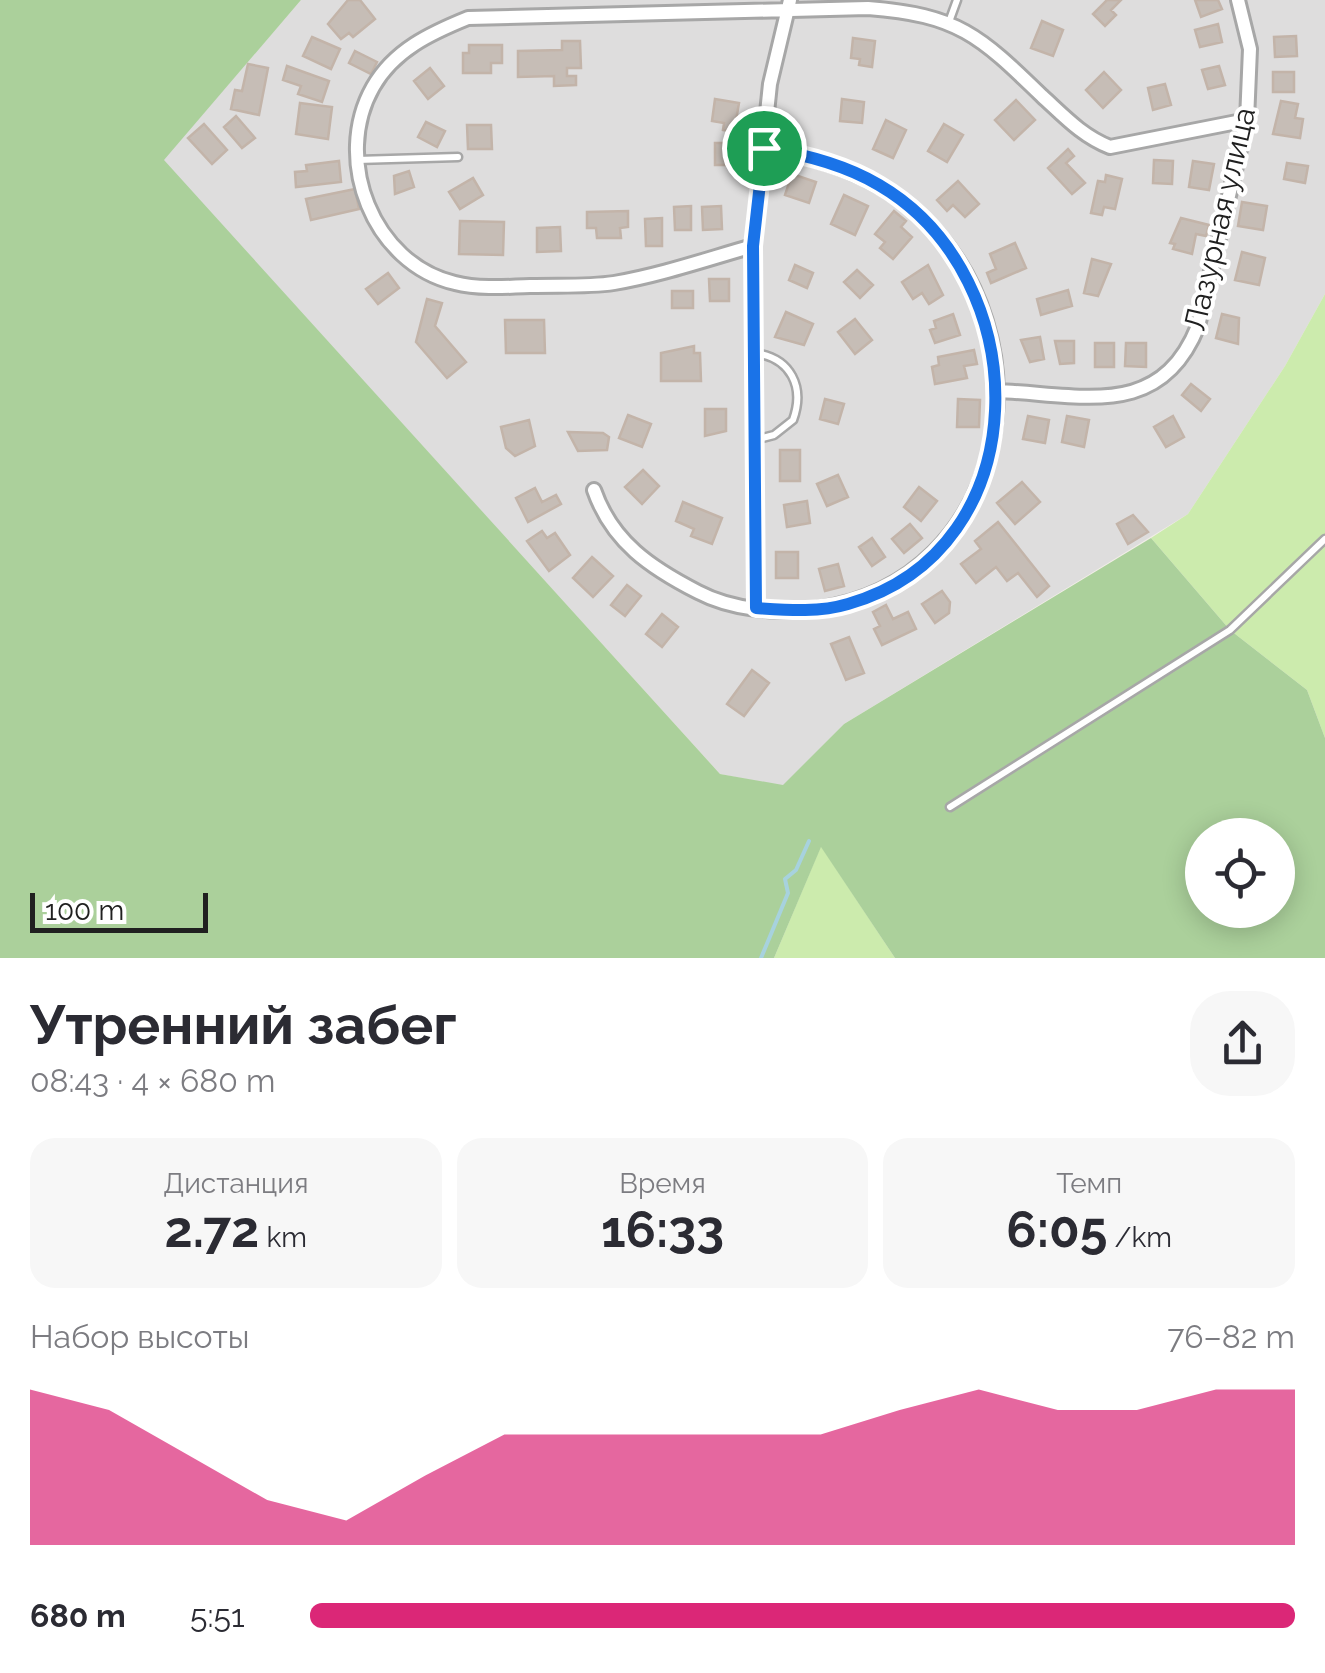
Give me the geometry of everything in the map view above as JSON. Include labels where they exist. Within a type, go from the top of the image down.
[{"type":"street","name":"Лазурная улица","points":[[997,392],[1133,394],[1172,372],[1186,354],[1198,326],[1247,120],[1250,49],[1238,0]]},
{"type":"street","points":[[756,608],[753,246],[764,148],[788,5]]},
{"type":"street","points":[[753,246],[612,283],[507,287],[454,283],[424,270],[374,221],[361,192],[356,160],[360,124],[381,77],[399,54],[430,34],[468,18],[788,5],[904,11],[948,23],[999,54],[1075,127],[1110,146],[1247,120]]},
{"type":"street","points":[[594,490],[602,513],[629,550],[711,599],[801,611],[848,604],[886,587],[930,558],[963,518],[984,480],[996,436],[997,392],[990,342],[974,292],[950,250],[916,213],[880,185],[834,164],[764,148]]},
{"type":"lane","points":[[948,23],[956,0]]},
{"type":"lane","points":[[356,160],[458,157]]},
{"type":"lane","points":[[754,352],[782,362],[792,373],[798,398],[793,420],[774,435],[755,440]]},
{"type":"lane","points":[[950,807],[1230,630],[1325,539]]},
{"type":"shaded area","points":[[301,0],[1325,0],[1325,294],[1285,366],[1188,514],[844,724],[783,786],[720,774],[163,160]]},
{"type":"green space","points":[[0,0],[301,0],[164,160],[720,774],[783,785],[844,724],[1151,538],[1230,630],[1307,690],[1325,738],[1325,958],[895,958],[821,847],[774,958],[0,958]]},
{"type":"green space","points":[[1325,294],[1325,738],[1307,690],[1230,630],[1151,538],[1188,514],[1285,366]]},
{"type":"green space","points":[[821,846],[895,958],[774,958]]},
{"type":"building","points":[[348,0],[360,0],[375,19],[353,37],[349,33],[341,39],[328,24]]},
{"type":"building","points":[[1107,0],[1121,0],[1111,10],[1116,15],[1105,26],[1093,14]]},
{"type":"building","points":[[1195,0],[1218,0],[1222,9],[1201,17]]},
{"type":"building","points":[[1042,21],[1063,30],[1053,56],[1031,48]]},
{"type":"building","points":[[1218,24],[1222,42],[1200,47],[1195,30]]},
{"type":"building","points":[[1296,36],[1297,56],[1275,57],[1274,37]]},
{"type":"building","points":[[312,37],[340,49],[331,69],[303,56]]},
{"type":"building","points":[[853,38],[875,41],[872,67],[859,65],[860,59],[851,58]]},
{"type":"building","points":[[562,41],[580,41],[581,68],[567,68],[567,76],[576,76],[576,85],[554,86],[554,76],[518,77],[518,51],[562,50]]},
{"type":"building","points":[[469,45],[502,45],[502,63],[491,63],[491,73],[463,73],[463,53],[469,53]]},
{"type":"building","points":[[355,51],[377,62],[371,74],[349,63]]},
{"type":"building","points":[[248,64],[268,68],[259,115],[231,109],[235,90],[242,91]]},
{"type":"building","points":[[287,66],[329,81],[322,102],[298,94],[301,86],[283,80]]},
{"type":"building","points":[[1219,66],[1225,85],[1208,89],[1202,70]]},
{"type":"building","points":[[430,68],[444,86],[428,99],[414,81]]},
{"type":"building","points":[[1104,72],[1121,90],[1103,108],[1086,90]]},
{"type":"building","points":[[1273,72],[1294,72],[1294,92],[1273,92]]},
{"type":"building","points":[[1165,84],[1171,105],[1153,110],[1148,88]]},
{"type":"building","points":[[715,99],[739,103],[734,132],[723,130],[724,123],[712,121]]},
{"type":"building","points":[[842,99],[864,102],[862,123],[840,121]]},
{"type":"building","points":[[1016,100],[1035,120],[1014,140],[995,120]]},
{"type":"building","points":[[1281,101],[1298,104],[1295,118],[1303,119],[1300,138],[1273,134]]},
{"type":"building","points":[[300,103],[332,107],[328,139],[296,134]]},
{"type":"building","points":[[236,116],[255,138],[242,148],[224,127]]},
{"type":"building","points":[[886,120],[906,130],[893,158],[873,149]]},
{"type":"building","points":[[426,122],[445,131],[437,147],[418,137]]},
{"type":"building","points":[[204,124],[227,150],[212,164],[188,138]]},
{"type":"building","points":[[944,124],[963,135],[947,162],[928,151]]},
{"type":"building","points":[[467,125],[491,125],[492,149],[468,149]]},
{"type":"building","points":[[715,143],[737,143],[738,165],[715,165]]},
{"type":"building","points":[[1068,149],[1074,156],[1066,163],[1085,183],[1072,194],[1048,168]]},
{"type":"building","points":[[1154,160],[1173,161],[1172,184],[1153,183]]},
{"type":"building","points":[[339,161],[341,182],[296,187],[295,172],[307,171],[306,165]]},
{"type":"building","points":[[1193,161],[1214,164],[1209,190],[1189,187]]},
{"type":"building","points":[[1287,163],[1308,166],[1305,183],[1284,179]]},
{"type":"building","points":[[409,171],[414,187],[395,194],[394,176]]},
{"type":"building","points":[[792,174],[816,182],[809,203],[785,195]]},
{"type":"building","points":[[1106,175],[1122,179],[1115,209],[1104,207],[1102,215],[1091,213],[1098,181],[1105,182]]},
{"type":"building","points":[[473,178],[483,195],[460,209],[449,192]]},
{"type":"building","points":[[958,181],[979,204],[965,217],[953,205],[947,211],[937,200]]},
{"type":"building","points":[[355,189],[359,209],[311,220],[306,199]]},
{"type":"building","points":[[844,195],[868,206],[855,235],[831,224]]},
{"type":"building","points":[[1242,202],[1267,206],[1263,230],[1238,226]]},
{"type":"building","points":[[691,206],[691,230],[675,230],[674,207]]},
{"type":"building","points":[[721,206],[722,229],[703,230],[702,207]]},
{"type":"building","points":[[628,211],[628,227],[620,228],[621,238],[597,238],[596,228],[587,228],[587,212]]},
{"type":"building","points":[[894,211],[906,221],[901,227],[912,237],[893,259],[880,248],[885,242],[875,234]]},
{"type":"building","points":[[662,218],[662,246],[646,246],[645,219]]},
{"type":"building","points":[[1181,218],[1209,225],[1206,236],[1196,234],[1192,254],[1173,249],[1175,244],[1170,243]]},
{"type":"building","points":[[460,221],[504,222],[503,255],[459,254]]},
{"type":"building","points":[[560,227],[561,251],[537,252],[537,228]]},
{"type":"building","points":[[1015,243],[1026,268],[991,283],[987,273],[996,269],[990,254]]},
{"type":"building","points":[[1242,252],[1265,258],[1259,285],[1235,280]]},
{"type":"building","points":[[1092,259],[1111,264],[1098,296],[1084,293]]},
{"type":"building","points":[[795,265],[813,273],[807,288],[789,280]]},
{"type":"building","points":[[928,265],[943,295],[929,304],[922,293],[913,299],[902,282]]},
{"type":"building","points":[[857,270],[873,285],[860,298],[844,282]]},
{"type":"building","points":[[388,273],[399,288],[378,304],[366,289]]},
{"type":"building","points":[[709,279],[729,279],[729,301],[710,301]]},
{"type":"building","points":[[1068,290],[1072,306],[1041,315],[1037,299]]},
{"type":"building","points":[[672,291],[693,291],[693,308],[672,308]]},
{"type":"building","points":[[427,299],[442,303],[435,326],[466,362],[447,378],[416,342]]},
{"type":"building","points":[[786,312],[813,324],[804,345],[775,337]]},
{"type":"building","points":[[953,314],[960,335],[935,343],[930,330],[936,328],[934,321]]},
{"type":"building","points":[[1222,314],[1239,318],[1238,344],[1216,338]]},
{"type":"building","points":[[855,319],[872,340],[855,354],[838,332]]},
{"type":"building","points":[[505,320],[544,320],[545,353],[506,353]]},
{"type":"building","points":[[1040,337],[1044,359],[1030,362],[1021,340]]},
{"type":"building","points":[[1055,341],[1074,341],[1074,363],[1060,364]]},
{"type":"building","points":[[1095,343],[1114,343],[1114,367],[1095,367]]},
{"type":"building","points":[[1126,343],[1146,343],[1146,367],[1125,366]]},
{"type":"building","points":[[694,346],[694,353],[700,353],[701,381],[661,381],[661,353]]},
{"type":"building","points":[[974,350],[977,364],[964,366],[967,378],[935,384],[932,367],[939,365],[938,357]]},
{"type":"building","points":[[1191,384],[1210,399],[1201,411],[1182,395]]},
{"type":"building","points":[[825,399],[844,404],[838,424],[820,419]]},
{"type":"building","points":[[958,399],[980,400],[979,427],[957,427]]},
{"type":"building","points":[[705,409],[726,409],[726,431],[705,436]]},
{"type":"building","points":[[628,415],[651,424],[642,447],[619,438]]},
{"type":"building","points":[[1028,416],[1049,420],[1045,443],[1023,439]]},
{"type":"building","points":[[1067,416],[1089,420],[1084,447],[1062,442]]},
{"type":"building","points":[[1173,416],[1184,437],[1166,447],[1154,427]]},
{"type":"building","points":[[529,420],[535,446],[515,456],[506,448],[501,427]]},
{"type":"building","points":[[568,432],[603,433],[609,437],[607,450],[578,451]]},
{"type":"building","points":[[780,450],[800,450],[800,481],[780,481]]},
{"type":"building","points":[[643,470],[659,486],[642,504],[625,487]]},
{"type":"building","points":[[838,475],[848,497],[827,506],[817,484]]},
{"type":"building","points":[[1022,482],[1040,502],[1015,524],[997,503]]},
{"type":"building","points":[[919,487],[937,501],[921,521],[904,507]]},
{"type":"building","points":[[535,488],[542,502],[556,495],[561,504],[528,522],[516,498]]},
{"type":"building","points":[[807,501],[810,523],[787,527],[784,505]]},
{"type":"building","points":[[683,502],[722,518],[712,544],[691,536],[694,529],[676,521]]},
{"type":"building","points":[[1133,515],[1148,532],[1128,544],[1117,524]]},
{"type":"building","points":[[998,522],[1049,586],[1037,597],[1018,573],[1007,581],[996,567],[976,583],[961,564],[981,549],[975,541]]},
{"type":"building","points":[[910,524],[922,538],[904,553],[892,539]]},
{"type":"building","points":[[542,531],[547,538],[555,533],[570,555],[549,571],[527,541]]},
{"type":"building","points":[[872,538],[885,557],[872,566],[859,547]]},
{"type":"building","points":[[776,552],[798,552],[798,578],[776,578]]},
{"type":"building","points":[[592,557],[613,576],[593,597],[573,578]]},
{"type":"building","points":[[838,564],[844,586],[825,591],[819,569]]},
{"type":"building","points":[[627,585],[641,596],[625,616],[611,605]]},
{"type":"building","points":[[942,591],[950,602],[949,613],[935,623],[922,604]]},
{"type":"building","points":[[886,605],[893,619],[908,612],[916,629],[882,645],[874,629],[880,626],[873,612]]},
{"type":"building","points":[[662,614],[678,627],[662,647],[646,634]]},
{"type":"building","points":[[849,637],[864,673],[846,680],[831,644]]},
{"type":"building","points":[[752,670],[769,683],[744,716],[727,704]]},
{"type":"waterway","points":[[761,958],[788,893],[785,879],[796,870],[809,841]]},
{"type":"route","points":[[764,148],[834,164],[880,185],[916,213],[950,250],[974,292],[990,342],[997,392],[996,436],[984,480],[963,518],[930,558],[886,587],[848,604],[801,611],[756,608],[753,246],[764,148]]}]
